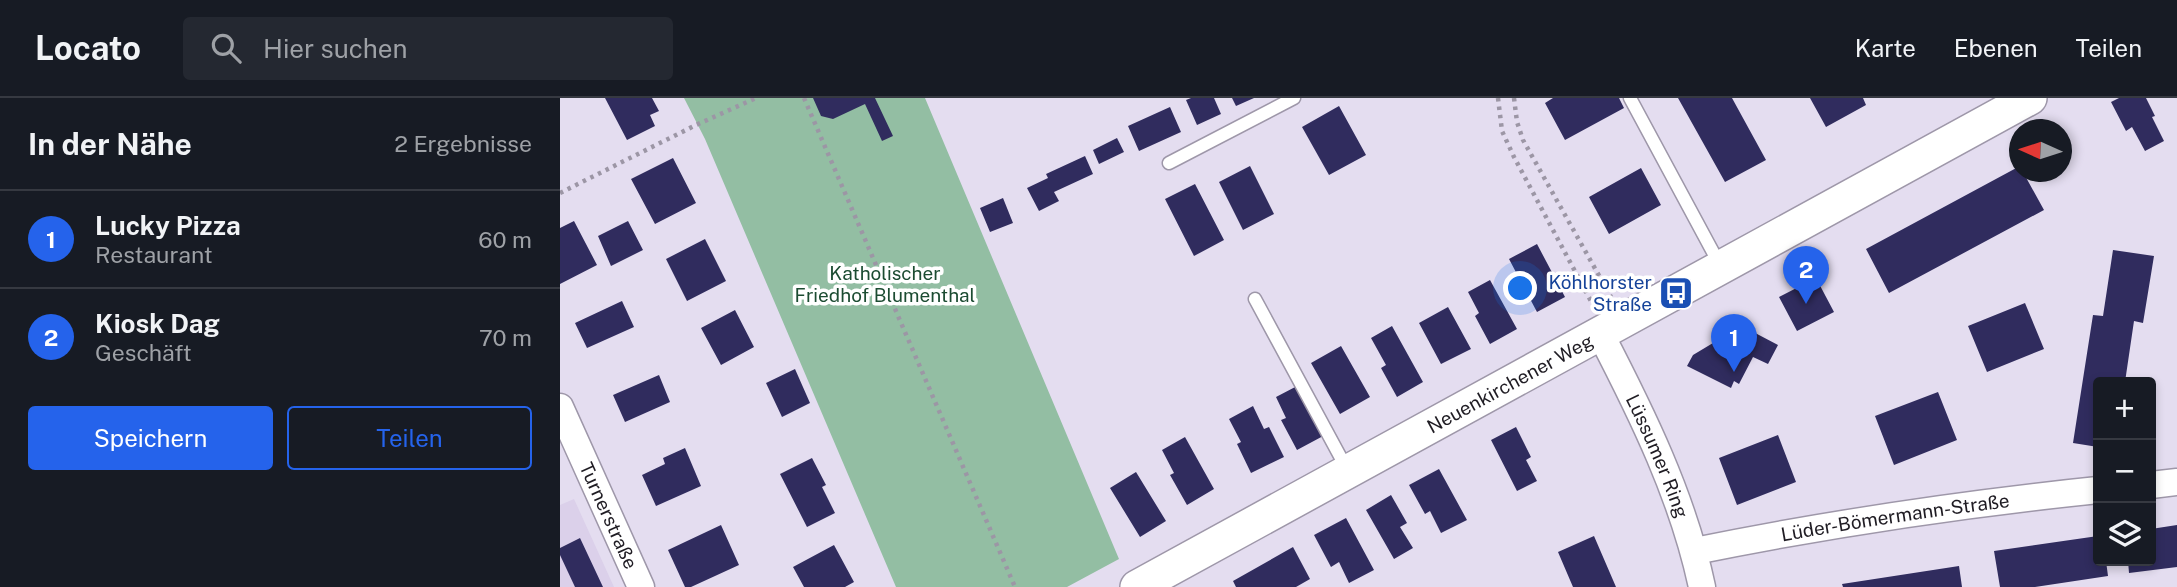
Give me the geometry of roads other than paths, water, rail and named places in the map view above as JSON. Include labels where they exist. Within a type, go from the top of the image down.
[{"type":"street","name":"Neuenkirchener Weg","points":[[1137,587],[2030,98]]},
{"type":"street","name":"Lüssumer Ring","points":[[1612,326],[1695,551],[1702,587]]},
{"type":"street","name":"Turnerstraße","points":[[560,407],[641,587]]},
{"type":"street","points":[[2156,484],[2177,482]]},
{"type":"street","name":"Lüder-Bömermann-Straße","points":[[1695,551],[1809,528],[1989,501],[2093,491]]},
{"type":"lane","points":[[1169,163],[1294,98]]},
{"type":"lane","points":[[1630,98],[1722,269]]},
{"type":"lane","points":[[1255,299],[1348,471]]},
{"type":"place","name":"Köhlhorster Straße","points":[[1676,293]]},
{"type":"place","name":"Kiosk Dag","points":[[1806,304]]},
{"type":"place","name":"Lucky Pizza","points":[[1734,372]]},
{"type":"park label","name":"Katholischer Friedhof Blumenthal","points":[[885,284]]}]
